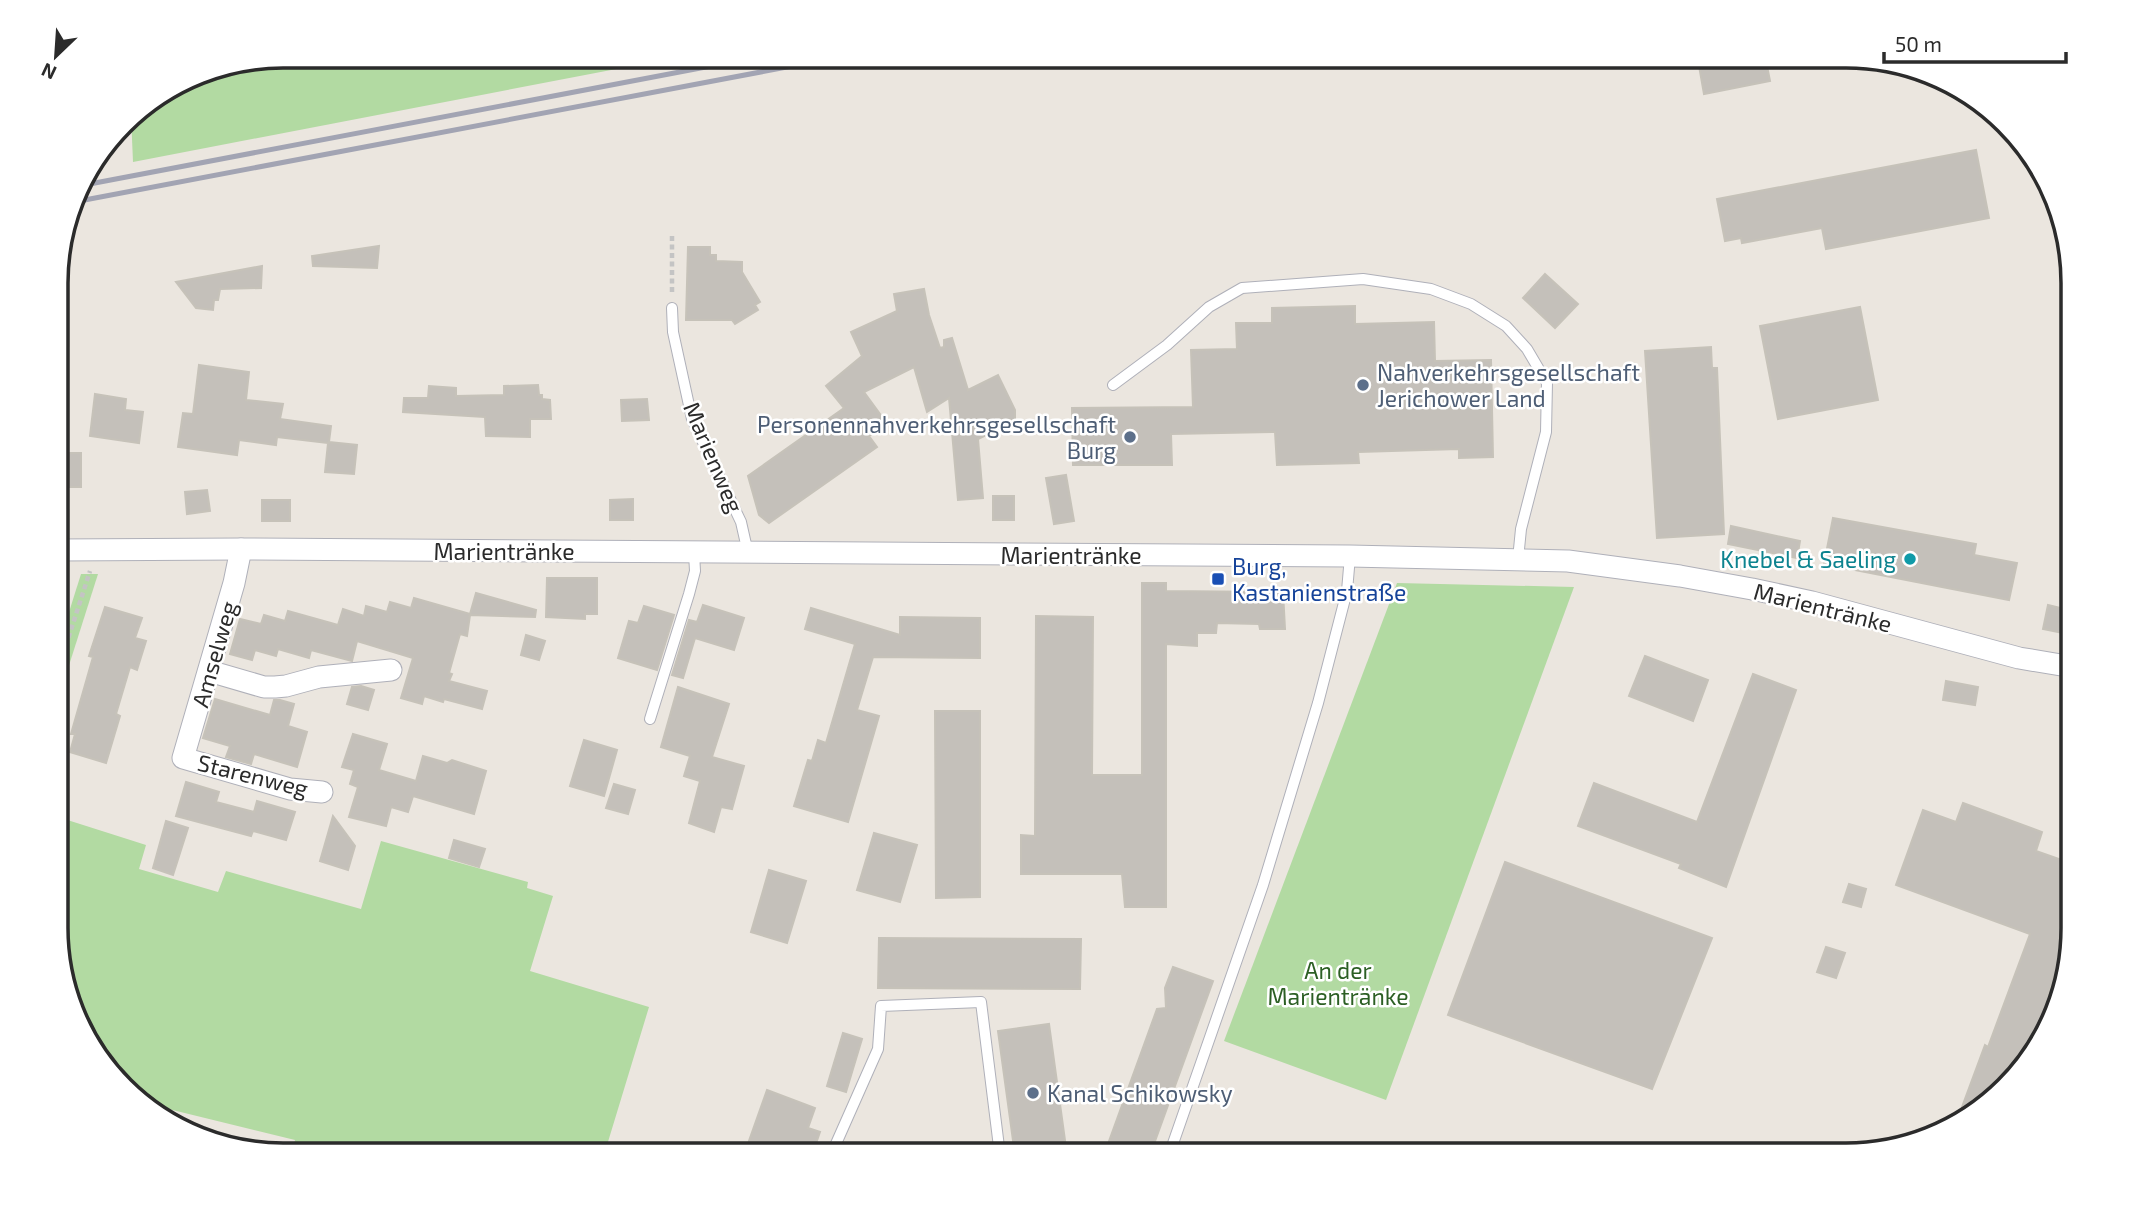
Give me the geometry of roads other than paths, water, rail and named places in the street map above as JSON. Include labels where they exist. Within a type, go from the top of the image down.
[{"type":"street","name":"Amselweg","points":[[183,758],[234,583],[241,549]]},
{"type":"street","name":"Marientränke","points":[[68,550],[1350,556],[1568,561],[1752,589],[1812,602],[2019,658],[2060,665]]},
{"type":"street","points":[[209,671],[264,687],[275,687],[319,677],[391,670]]},
{"type":"street","name":"Starenweg","points":[[183,758],[290,789],[322,792]]},
{"type":"lane","points":[[1113,385],[1167,345],[1209,307],[1242,288],[1363,279],[1431,289],[1471,304],[1506,326],[1527,349],[1547,383],[1546,432],[1521,529],[1518,559]]},
{"type":"lane","name":"Marienweg","points":[[673,308],[673,332],[692,419],[741,522],[748,553]]},
{"type":"lane","points":[[650,719],[689,594],[695,571],[694,553]]},
{"type":"lane","points":[[1173,1142],[1263,885],[1303,755],[1347,591],[1350,556]]},
{"type":"lane","points":[[836,1143],[878,1049],[881,1006],[981,1002],[998,1143]]},
{"type":"railway","points":[[94,183],[697,69]]},
{"type":"railway","points":[[86,200],[778,69]]},
{"type":"place","name":"Nahverkehrsgesellschaft Jerichower Land","points":[[1363,385]]},
{"type":"place","name":"Personennahverkehrsgesellschaft Burg","points":[[1130,437]]},
{"type":"place","name":"Knebel & Saeling","points":[[1910,559]]},
{"type":"place","name":"Burg, Kastanienstraße","points":[[1218,579]]},
{"type":"place","name":"Kanal Schikowsky","points":[[1033,1093]]},
{"type":"park label","name":"An der Marientränke","points":[[1338,983]]}]
